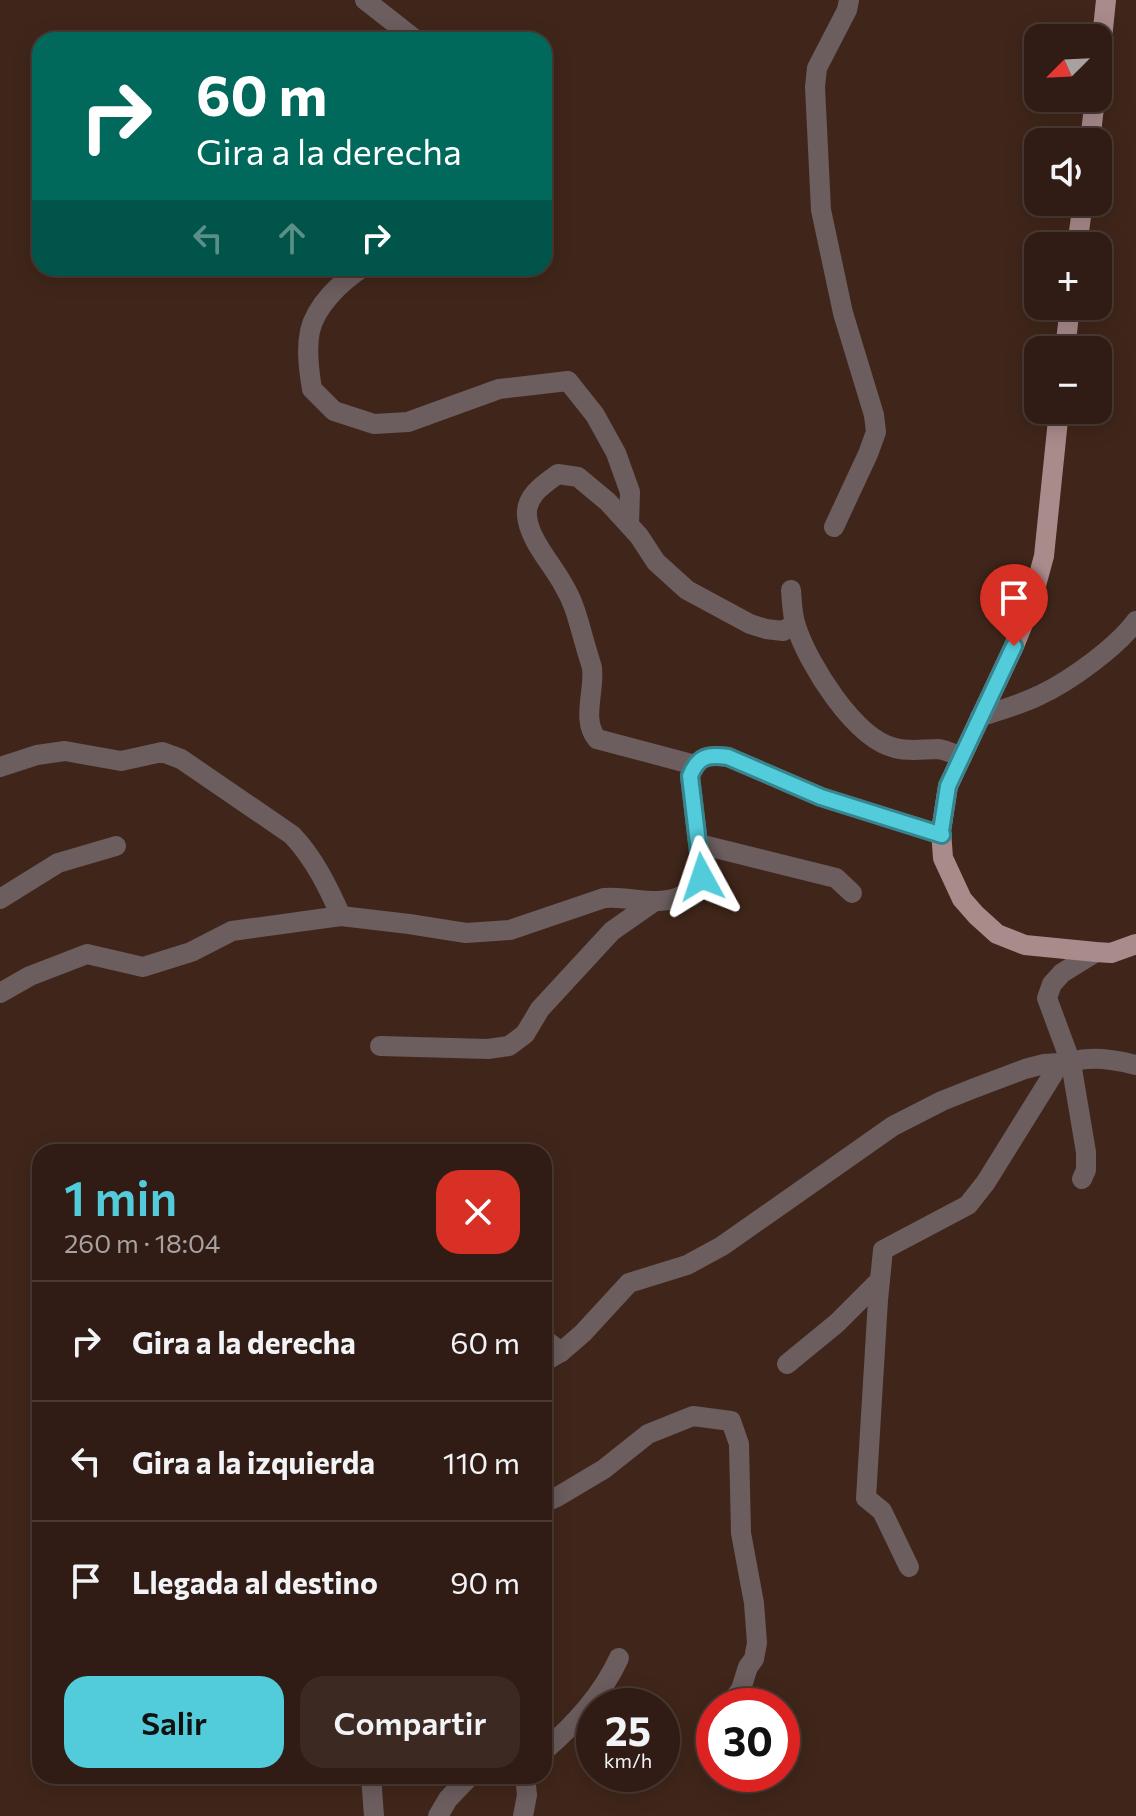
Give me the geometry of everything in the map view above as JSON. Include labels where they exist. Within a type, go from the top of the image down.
[{"type":"main road","points":[[1104,24],[1106,0]]},
{"type":"main road","points":[[1058,424],[1044,556],[1031,604],[948,786],[941,831],[943,858],[962,899],[997,934],[1025,945],[1096,952],[1111,953],[1136,944]]},
{"type":"street","points":[[365,0],[406,32]]},
{"type":"street","points":[[834,527],[876,432],[874,415],[843,313],[821,210],[815,87],[817,68],[847,10],[849,0]]},
{"type":"street","points":[[350,276],[318,312],[310,330],[312,389],[334,411],[374,424],[408,422],[499,389],[568,381],[595,415],[616,453],[630,492],[629,524]]},
{"type":"street","points":[[695,765],[597,739],[592,732],[589,723],[592,668],[574,605],[536,542],[526,515],[531,498],[542,485],[558,474],[578,477],[629,524],[656,562],[672,578],[698,597],[766,629],[783,631],[795,624]]},
{"type":"street","points":[[791,590],[795,624],[821,679],[863,731],[895,748],[916,751],[942,749],[962,757]]},
{"type":"street","points":[[980,717],[1040,695],[1079,672],[1118,641],[1136,621]]},
{"type":"street","points":[[0,767],[37,755],[65,751],[121,761],[162,752],[181,759],[292,835],[306,849],[341,916]]},
{"type":"street","points":[[0,993],[30,976],[87,954],[143,967],[191,952],[232,931],[341,916],[466,933],[510,930],[604,898],[618,896],[652,903],[664,901],[687,892],[702,877],[690,776],[695,765],[704,757],[728,757],[821,797],[942,835]]},
{"type":"street","points":[[699,844],[836,878],[852,893]]},
{"type":"street","points":[[0,899],[58,863],[116,846]]},
{"type":"street","points":[[380,1046],[488,1049],[509,1046],[525,1034],[540,1009],[612,931],[652,903]]},
{"type":"street","points":[[1082,1179],[1086,1170],[1086,1152],[1066,1063],[1047,998],[1052,984],[1062,973],[1096,952]]},
{"type":"street","points":[[552,1357],[583,1333],[629,1283],[687,1265],[722,1246],[893,1126],[942,1101],[1044,1064],[1085,1059],[1117,1060],[1136,1065]]},
{"type":"street","points":[[909,1567],[882,1511],[866,1498],[883,1250],[968,1205],[1066,1063]]},
{"type":"street","points":[[787,1364],[837,1323],[880,1280]]},
{"type":"street","points":[[552,1499],[604,1469],[648,1434],[693,1416],[731,1421],[739,1444],[741,1533],[754,1603],[757,1643],[754,1659],[741,1688]]},
{"type":"street","points":[[552,1743],[585,1712],[619,1658]]},
{"type":"street","points":[[372,1784],[374,1816]]},
{"type":"street","points":[[438,1816],[462,1784]]},
{"type":"street","points":[[523,1816],[526,1784]]},
{"type":"route","points":[[702,877],[690,776],[695,765],[704,757],[728,757],[821,797],[942,835],[948,786],[1014,646]]}]
